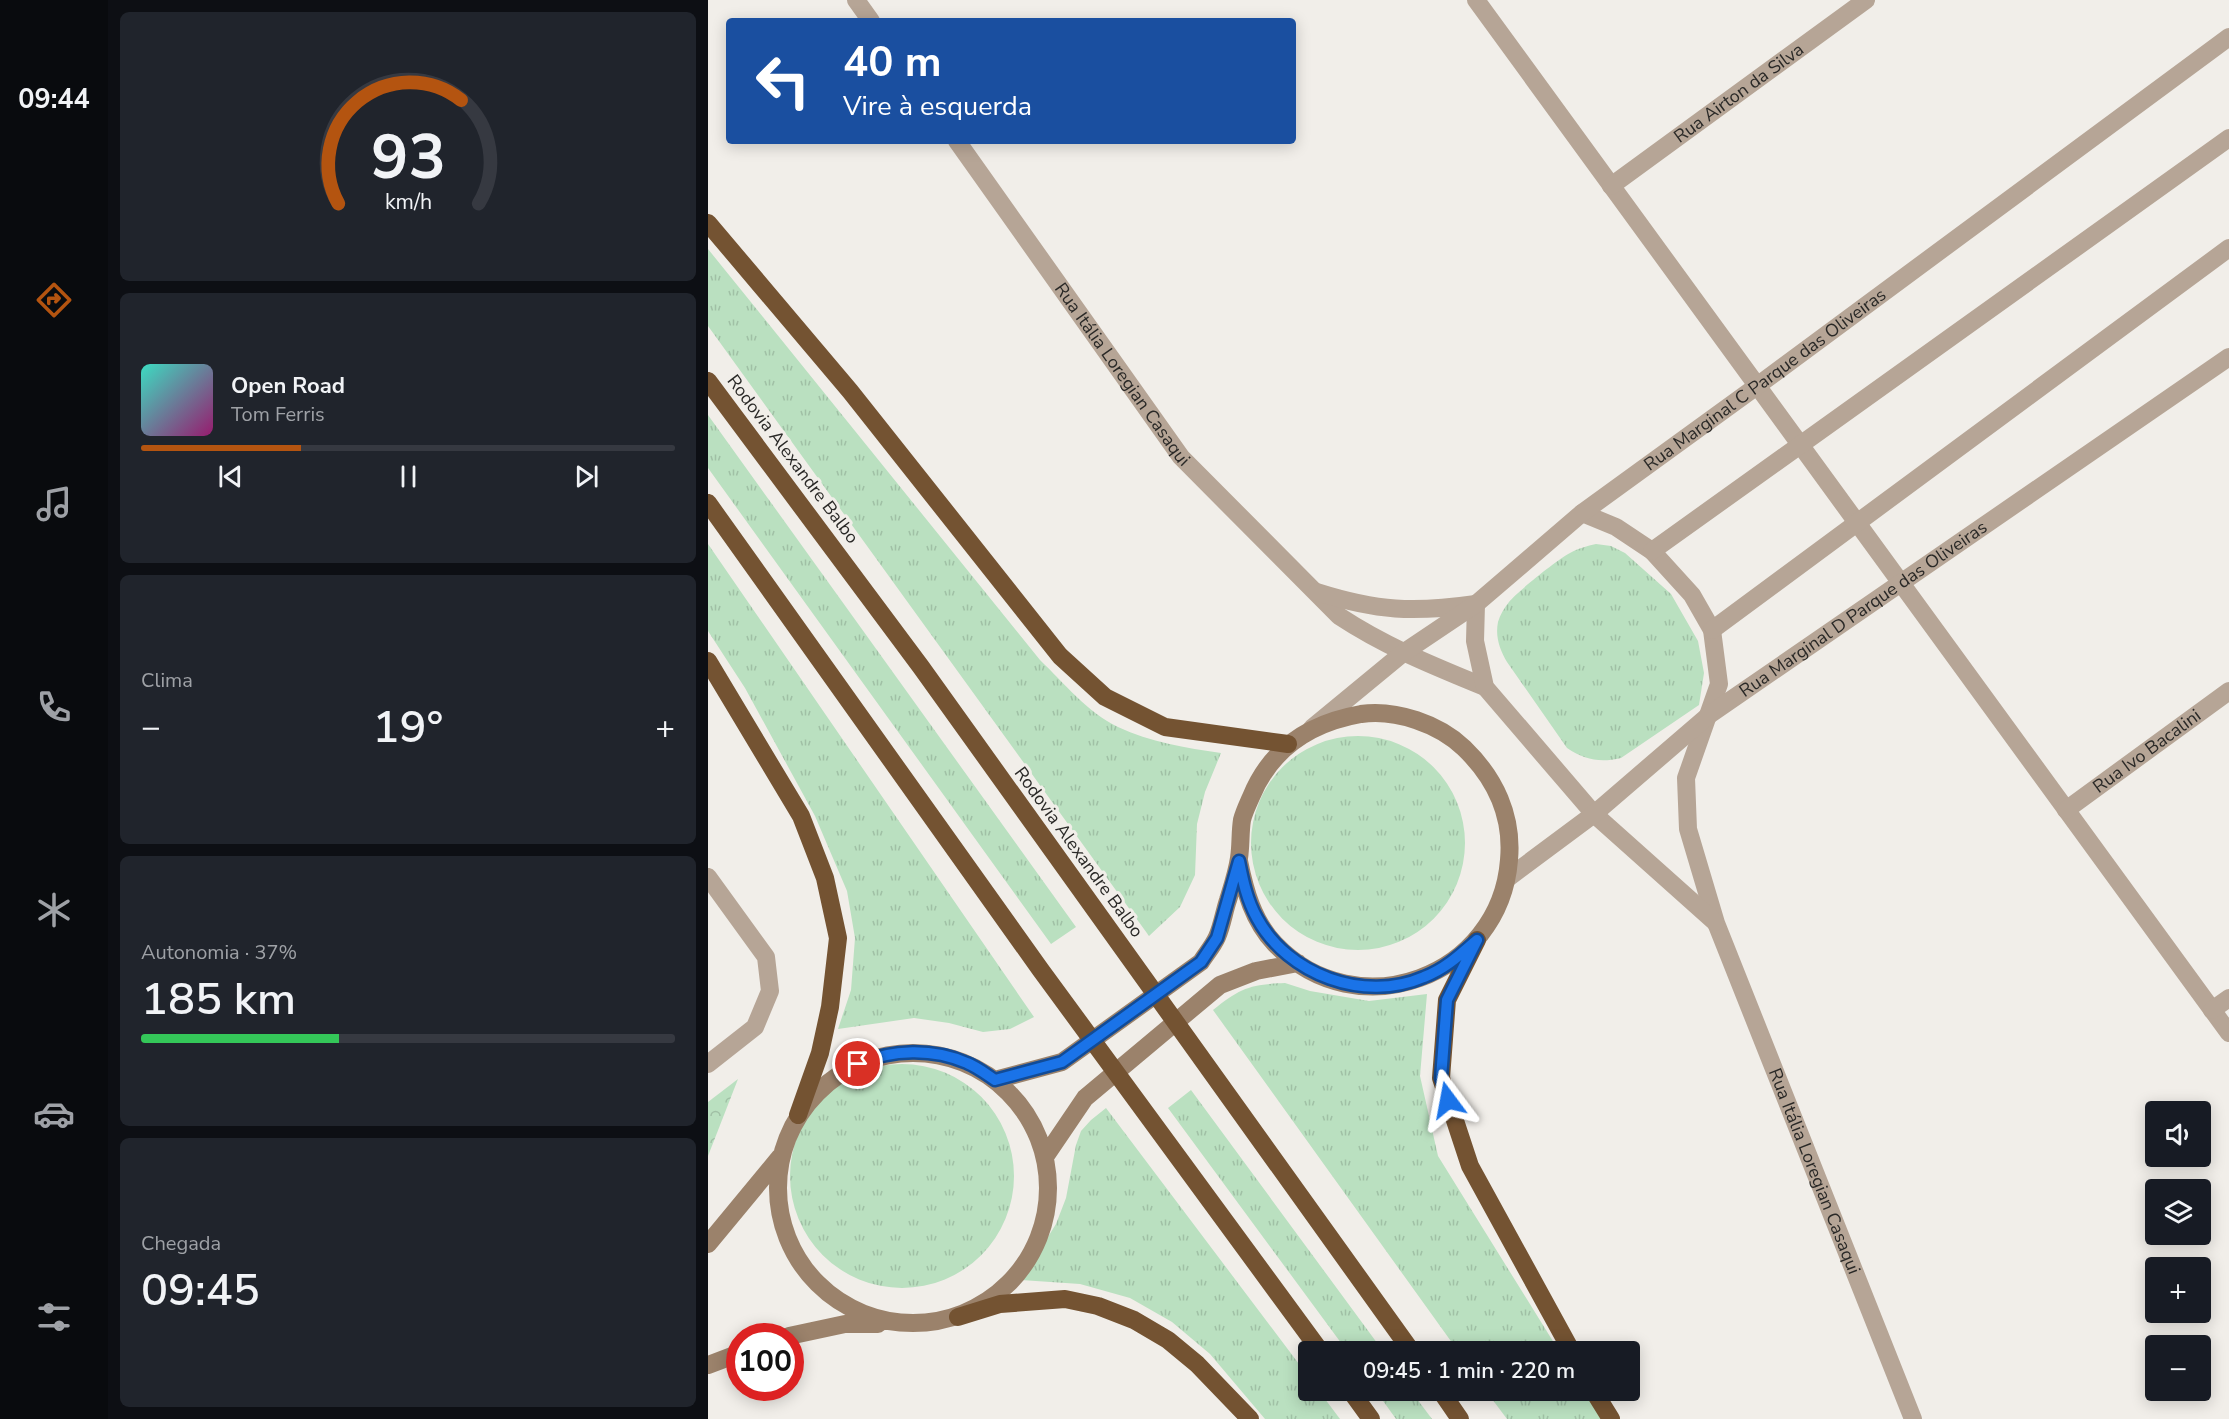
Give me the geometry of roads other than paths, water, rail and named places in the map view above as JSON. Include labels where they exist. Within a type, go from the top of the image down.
[{"type":"highway","points":[[708,223],[850,391],[1060,656],[1105,697],[1165,727],[1288,744]]},
{"type":"highway","name":"Rodovia Alexandre Balbo","points":[[708,381],[921,667],[1404,1341]]},
{"type":"highway","points":[[708,503],[1040,969],[1313,1341]]},
{"type":"highway","points":[[708,661],[801,816],[825,878],[838,938],[830,1007],[820,1053],[798,1115]]},
{"type":"highway","points":[[1477,940],[1447,1000],[1441,1078],[1470,1166],[1566,1341]]},
{"type":"highway","points":[[958,1317],[1000,1304],[1065,1299],[1098,1306],[1134,1320],[1168,1340],[1197,1364],[1250,1419]]},
{"type":"highway","points":[[1358,1401],[1371,1419]]},
{"type":"highway","points":[[1448,1401],[1460,1419]]},
{"type":"highway","points":[[1600,1401],[1611,1419]]},
{"type":"main road","points":[[995,1080],[1062,1062],[1201,962],[1217,938],[1239,861],[1243,818],[1259,777],[1288,744],[1308,731],[1337,718],[1368,713],[1400,716],[1430,725],[1457,742],[1479,763],[1496,788],[1507,817],[1510,848],[1508,878],[1491,921],[1477,940],[1452,962],[1423,978],[1391,986],[1359,986],[1327,978],[1298,963],[1275,943],[1257,918],[1245,891],[1239,861]]},
{"type":"main road","points":[[1045,1157],[1085,1098],[1220,985],[1256,971],[1298,963]]},
{"type":"main road","points":[[708,1244],[780,1157],[798,1115],[818,1090],[843,1071],[873,1057],[905,1052],[937,1053],[968,1063],[995,1080],[1012,1095],[1027,1114],[1037,1135],[1045,1157],[1048,1190],[1043,1223],[1031,1254],[1012,1280],[987,1302],[958,1317],[916,1324],[845,1324],[804,1333]]},
{"type":"main road","points":[[780,1157],[777,1192],[783,1227],[797,1259],[819,1287],[848,1308],[880,1321],[916,1324]]},
{"type":"main road","points":[[708,1365],[726,1358]]},
{"type":"street","points":[[856,0],[869,18]]},
{"type":"street","points":[[1476,0],[2229,1033]]},
{"type":"street","name":"Rua Airton da Silva","points":[[1611,186],[1866,0]]},
{"type":"street","name":"Rua Marginal C Parque das Oliveiras","points":[[1308,731],[1402,653],[1476,604],[1582,513],[2229,37]]},
{"type":"street","points":[[1652,551],[2229,138]]},
{"type":"street","name":"Rua Itália Loregian Casaqui","points":[[959,144],[1181,457],[1339,616],[1402,653],[1485,687],[1594,814],[1716,923]]},
{"type":"street","points":[[1582,513],[1616,527],[1652,551],[1692,595],[1712,630],[2229,248]]},
{"type":"street","name":"Rua Marginal D Parque das Oliveiras","points":[[1508,878],[1594,814],[1709,715],[2229,357]]},
{"type":"street","name":"Rua Itália Loregian Casaqui","points":[[1312,590],[1352,603],[1393,610],[1434,610],[1476,604],[1475,641],[1485,687]]},
{"type":"street","name":"Rua Itália Loregian Casaqui","points":[[1712,630],[1719,684],[1686,778],[1688,830],[1716,923],[1913,1419]]},
{"type":"street","name":"Rua Ivo Bacalini","points":[[2066,810],[2229,691]]},
{"type":"street","points":[[708,877],[766,957],[770,991],[755,1026],[708,1064]]},
{"type":"street","points":[[2212,1010],[2229,998]]}]
